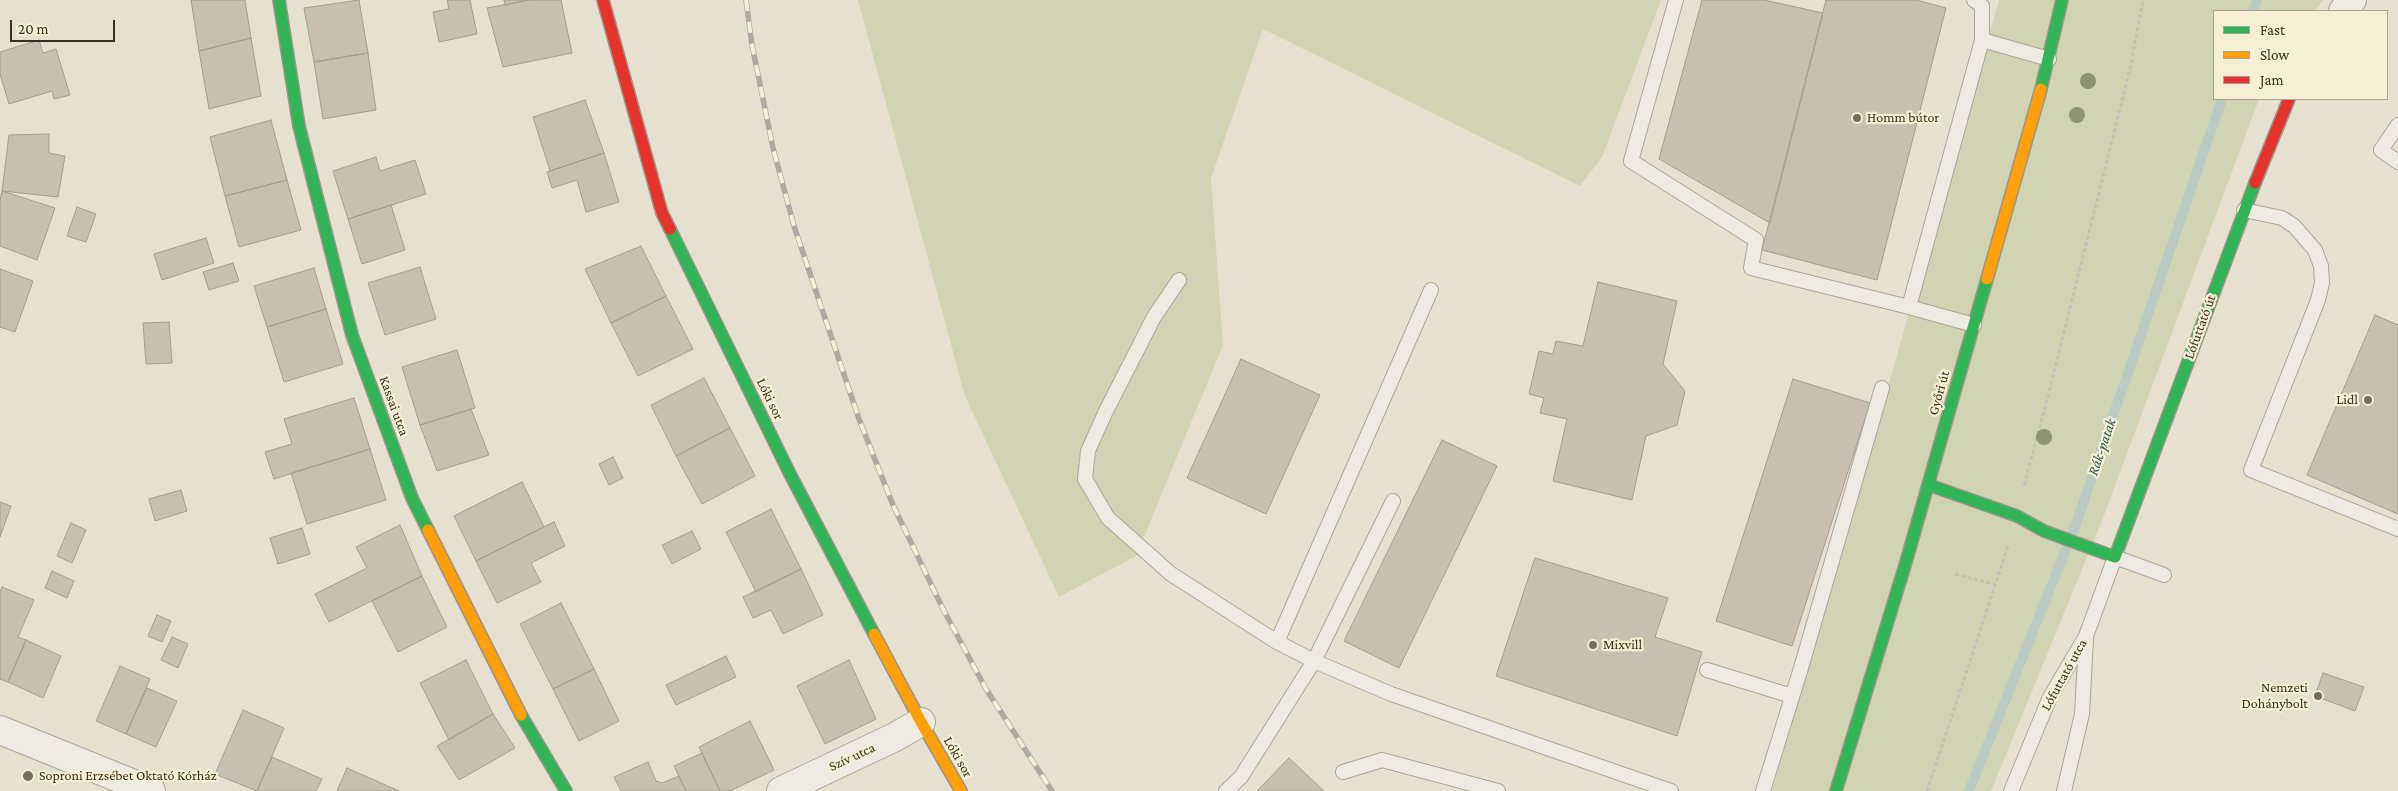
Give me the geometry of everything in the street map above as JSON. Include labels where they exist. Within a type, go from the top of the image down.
[{"type":"street","name":"Kassai utca","points":[[279,0],[299,126],[355,344],[412,498],[513,702],[566,791]]},
{"type":"street","name":"Lóki sor","points":[[603,0],[662,213],[790,474],[921,722],[961,791]]},
{"type":"street","name":"Győri út","points":[[1836,791],[1929,485],[2048,59],[2062,0]]},
{"type":"street","name":"Lófuttató út","points":[[2115,557],[2244,210],[2289,100]]},
{"type":"street","points":[[1929,485],[2017,516],[2044,531],[2115,557]]},
{"type":"street","name":"Szív utca","points":[[781,791],[895,737],[921,722]]},
{"type":"street","points":[[0,730],[151,791]]},
{"type":"lane","points":[[1676,0],[1631,161],[1756,240],[1751,268],[1974,325]]},
{"type":"lane","points":[[1909,307],[1982,40],[1982,6],[1974,0]]},
{"type":"lane","points":[[1982,40],[2048,59]]},
{"type":"lane","points":[[2398,126],[2381,150],[2398,162]]},
{"type":"lane","points":[[2244,210],[2282,218],[2294,226],[2315,250],[2321,266],[2322,282],[2318,300],[2251,470],[2334,505],[2398,529]]},
{"type":"lane","points":[[1179,280],[1154,317],[1106,411],[1088,451],[1085,479],[1108,518],[1171,574],[1277,642],[1314,661],[1391,694],[1671,791]]},
{"type":"lane","points":[[1277,642],[1431,290]]},
{"type":"lane","points":[[1763,791],[1882,388]]},
{"type":"lane","points":[[1226,791],[1241,777],[1314,661],[1393,501]]},
{"type":"lane","points":[[2115,557],[2164,575]]},
{"type":"lane","name":"Lófuttató utca","points":[[2011,791],[2050,697],[2086,636],[2115,557]]},
{"type":"lane","points":[[2064,791],[2082,714],[2086,636]]},
{"type":"lane","points":[[1707,670],[1792,696]]},
{"type":"lane","points":[[1343,772],[1382,760],[1489,790]]},
{"type":"path","points":[[2022,491],[2130,69],[2143,0]]},
{"type":"path","points":[[1927,791],[2009,542]]},
{"type":"path","points":[[1955,574],[1994,584]]},
{"type":"green space","points":[[858,0],[1661,0],[1602,157],[1580,186],[1263,29],[1211,178],[1223,345],[1136,556],[1059,597],[965,396]]},
{"type":"green space","points":[[1999,0],[2323,0],[2316,10],[2213,10],[2213,100],[2259,100],[2103,518],[1991,791],[1772,791]]},
{"type":"building","points":[[191,0],[245,0],[251,38],[199,51]]},
{"type":"building","points":[[359,0],[368,53],[314,62],[304,8]]},
{"type":"building","points":[[447,0],[470,0],[477,34],[439,42],[433,12],[449,9]]},
{"type":"building","points":[[504,0],[529,0],[505,5]]},
{"type":"building","points":[[529,0],[561,0],[572,53],[503,67],[487,8]]},
{"type":"building","points":[[1702,0],[1764,0],[1823,13],[1770,223],[1659,159]]},
{"type":"building","name":"Homm bútor","points":[[1826,0],[1916,0],[1946,8],[1877,280],[1762,250]]},
{"type":"building","points":[[251,38],[261,96],[209,109],[199,51]]},
{"type":"building","points":[[39,40],[43,53],[56,49],[70,95],[54,99],[52,91],[9,104],[0,74],[0,52]]},
{"type":"building","points":[[368,53],[376,110],[323,119],[314,62]]},
{"type":"building","points":[[585,100],[604,153],[550,171],[533,117]]},
{"type":"building","points":[[271,120],[287,180],[225,196],[210,137]]},
{"type":"building","points":[[49,134],[49,153],[65,156],[58,197],[2,191],[9,135]]},
{"type":"building","points":[[604,153],[619,202],[586,212],[577,180],[552,188],[547,172]]},
{"type":"building","points":[[376,157],[380,171],[415,160],[426,194],[348,219],[333,171]]},
{"type":"building","points":[[287,180],[301,230],[239,247],[225,196]]},
{"type":"building","points":[[2,191],[55,208],[37,260],[0,246],[0,200]]},
{"type":"building","points":[[391,205],[405,250],[362,264],[348,219]]},
{"type":"building","points":[[77,207],[96,214],[86,242],[67,236]]},
{"type":"building","points":[[206,238],[214,263],[162,280],[154,254]]},
{"type":"building","points":[[641,246],[666,296],[611,323],[585,269]]},
{"type":"building","points":[[233,263],[239,281],[209,290],[203,272]]},
{"type":"building","points":[[420,267],[436,319],[385,335],[368,283]]},
{"type":"building","points":[[314,268],[326,309],[267,327],[254,286]]},
{"type":"building","points":[[0,269],[33,281],[15,332],[0,327]]},
{"type":"building","points":[[1598,282],[1677,301],[1663,364],[1685,391],[1677,425],[1646,436],[1632,500],[1553,481],[1567,419],[1540,413],[1544,398],[1529,394],[1539,351],[1553,354],[1556,341],[1583,346]]},
{"type":"building","points":[[666,296],[693,349],[638,376],[611,323]]},
{"type":"building","points":[[326,309],[343,364],[284,382],[267,327]]},
{"type":"building","name":"Lidl","points":[[2375,315],[2398,325],[2398,514],[2307,475]]},
{"type":"building","points":[[169,322],[172,363],[146,364],[143,323]]},
{"type":"building","points":[[457,350],[475,408],[420,425],[402,367]]},
{"type":"building","points":[[1241,359],[1320,395],[1266,514],[1187,478]]},
{"type":"building","points":[[704,378],[730,428],[676,456],[651,405]]},
{"type":"building","points":[[1793,379],[1870,403],[1792,646],[1716,621]]},
{"type":"building","points":[[354,398],[370,449],[274,479],[265,452],[292,444],[284,419]]},
{"type":"building","points":[[471,409],[489,455],[437,471],[420,425]]},
{"type":"building","points":[[730,428],[755,476],[702,504],[676,456]]},
{"type":"building","points":[[1442,440],[1497,466],[1399,668],[1344,641]]},
{"type":"building","points":[[370,449],[386,500],[307,524],[291,473]]},
{"type":"building","points":[[613,457],[623,478],[609,485],[599,464]]},
{"type":"building","points":[[522,482],[544,527],[476,561],[454,516]]},
{"type":"building","points":[[181,490],[187,511],[155,521],[149,499]]},
{"type":"building","points":[[0,502],[11,506],[0,537]]},
{"type":"building","points":[[771,509],[801,569],[756,592],[726,532]]},
{"type":"building","points":[[554,522],[565,546],[531,563],[541,582],[497,603],[476,561]]},
{"type":"building","points":[[71,523],[86,530],[72,563],[57,556]]},
{"type":"building","points":[[400,525],[422,576],[329,622],[315,594],[367,568],[356,547]]},
{"type":"building","points":[[302,528],[310,554],[278,564],[270,538]]},
{"type":"building","points":[[692,531],[701,549],[672,564],[662,545]]},
{"type":"building","name":"Mixvill","points":[[1535,558],[1668,598],[1655,637],[1702,652],[1677,736],[1496,676]]},
{"type":"building","points":[[801,569],[823,615],[783,634],[771,610],[753,618],[743,597]]},
{"type":"building","points":[[52,571],[74,581],[67,598],[45,588]]},
{"type":"building","points":[[422,576],[447,627],[398,652],[372,601]]},
{"type":"building","points":[[2,587],[34,600],[18,637],[26,640],[8,682],[0,679],[0,592]]},
{"type":"building","points":[[561,603],[594,669],[553,689],[520,624]]},
{"type":"building","points":[[157,615],[171,621],[162,642],[148,636]]},
{"type":"building","points":[[172,637],[188,644],[178,668],[161,660]]},
{"type":"building","points":[[26,640],[61,656],[43,698],[8,682]]},
{"type":"building","points":[[726,656],[736,677],[676,705],[666,685]]},
{"type":"building","points":[[466,660],[493,714],[449,740],[420,683]]},
{"type":"building","points":[[849,660],[876,719],[825,744],[797,686]]},
{"type":"building","points":[[120,666],[150,679],[126,734],[96,721]]},
{"type":"building","points":[[594,669],[619,721],[579,741],[553,689]]},
{"type":"building","points":[[2323,673],[2364,687],[2355,711],[2315,696]]},
{"type":"building","points":[[147,688],[177,701],[156,747],[126,734]]},
{"type":"building","points":[[243,710],[284,728],[257,791],[215,774]]},
{"type":"building","points":[[493,714],[515,748],[459,780],[437,746]]},
{"type":"building","points":[[750,721],[774,770],[730,791],[720,791],[699,747]]},
{"type":"building","points":[[702,753],[720,791],[686,791],[674,766]]},
{"type":"building","points":[[272,757],[322,779],[316,791],[257,791]]},
{"type":"building","points":[[1289,758],[1324,791],[1257,791]]},
{"type":"building","points":[[648,762],[656,781],[662,783],[679,776],[686,791],[621,791],[614,777]]},
{"type":"building","points":[[347,768],[399,791],[337,791]]},
{"type":"waterway","name":"Rák-patak","points":[[2253,10],[2257,0]]},
{"type":"waterway","name":"Rák-patak","points":[[1969,791],[2076,524],[2222,100]]},
{"type":"railway","points":[[746,0],[752,45],[773,148],[794,226],[859,419],[893,505],[943,609],[986,689],[1052,791]]},
{"type":"traffic: fast","points":[[279,0],[299,126],[352,335],[412,498],[428,530]]},
{"type":"traffic: fast","points":[[2041,89],[2062,0]]},
{"type":"traffic: fast","points":[[1929,485],[2017,516],[2044,531],[2115,557],[2255,183]]},
{"type":"traffic: fast","points":[[670,229],[790,474],[874,634]]},
{"type":"traffic: fast","points":[[1836,791],[1906,562],[1987,279]]},
{"type":"traffic: fast","points":[[521,715],[566,791]]},
{"type":"traffic: slow","points":[[1987,279],[2041,89]]},
{"type":"traffic: slow","points":[[428,530],[521,715]]},
{"type":"traffic: slow","points":[[874,634],[921,722],[961,791]]},
{"type":"traffic: jam","points":[[603,0],[662,213],[670,229]]},
{"type":"traffic: jam","points":[[2255,183],[2289,100]]},
{"type":"place","name":"Homm bútor","points":[[1857,118]]},
{"type":"place","name":"Lidl","points":[[2368,400]]},
{"type":"place","name":"Mixvill","points":[[1593,645]]},
{"type":"place","name":"Nemzeti Dohánybolt","points":[[2318,696]]},
{"type":"place","name":"Soproni Erzsébet Oktató Kórház","points":[[28,776]]}]
